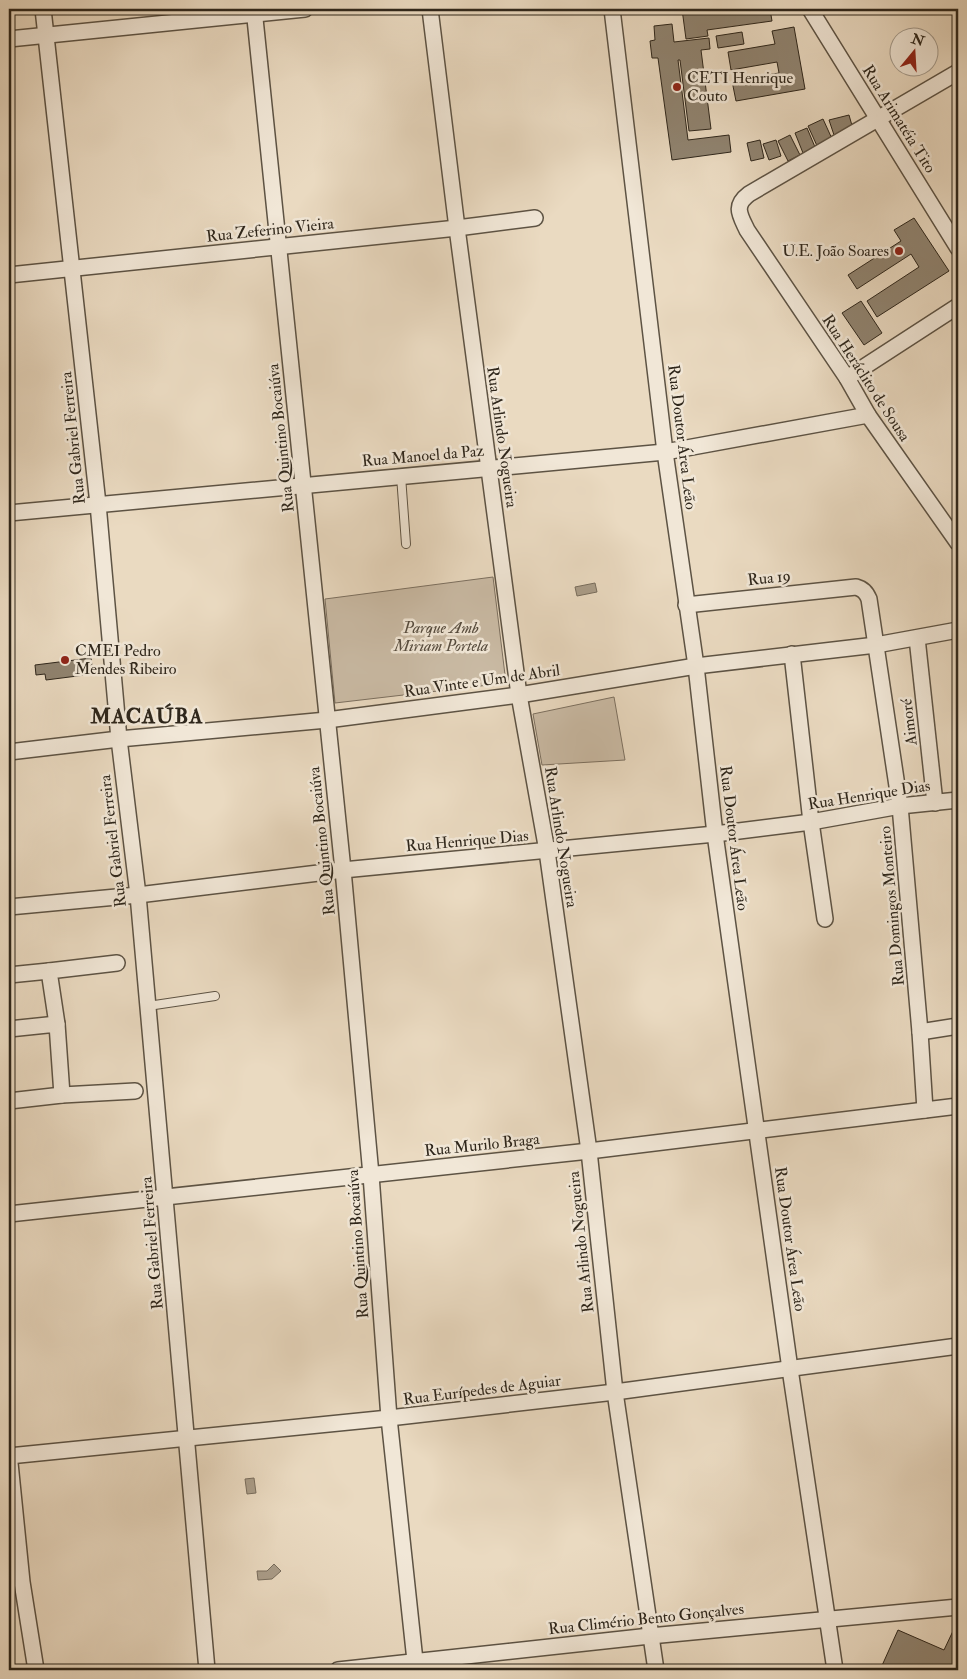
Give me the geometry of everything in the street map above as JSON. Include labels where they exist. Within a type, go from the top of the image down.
[{"type":"street","name":"Rua Gabriel Ferreira","points":[[43,9],[98,504],[119,739],[138,895],[207,1670]]},
{"type":"street","points":[[9,39],[254,11],[305,9]]},
{"type":"street","name":"Rua Arlindo Nogueira","points":[[430,9],[456,228],[518,695],[547,851],[589,1151],[615,1392],[656,1670]]},
{"type":"street","name":"Rua Doutor Área Leão","points":[[612,9],[666,452],[696,666],[715,834],[790,1369],[836,1670]]},
{"type":"street","name":"Rua Arimatéia Tito","points":[[810,9],[958,248]]},
{"type":"street","name":"Rua Quintino Bocaiúva","points":[[254,11],[343,870],[371,1175],[389,1418],[415,1666]]},
{"type":"street","points":[[878,119],[958,72]]},
{"type":"street","name":"Rua Heráclito de Sousa","points":[[878,119],[741,200],[740,214],[747,230],[847,378],[868,415],[958,543]]},
{"type":"street","name":"Rua Zeferino Vieira","points":[[9,275],[535,218]]},
{"type":"street","points":[[847,378],[958,306]]},
{"type":"street","name":"Rua Manoel da Paz","points":[[9,513],[666,452],[868,415]]},
{"type":"street","name":"Rua 19","points":[[686,605],[856,587]]},
{"type":"street","name":"Rua Domingos Monteiro","points":[[856,587],[862,589],[869,599],[900,806],[925,1110]]},
{"type":"street","name":"Rua Vinte e Um de Abril","points":[[9,752],[119,739],[327,720],[518,695],[696,666],[876,645],[958,630]]},
{"type":"street","name":"Aimoré","points":[[916,638],[935,803]]},
{"type":"street","points":[[792,654],[811,822],[825,919]]},
{"type":"street","name":"Rua Henrique Dias","points":[[9,907],[138,895],[343,870],[715,834],[811,822],[900,806],[958,800]]},
{"type":"street","points":[[9,975],[117,963]]},
{"type":"street","points":[[48,971],[57,1024],[62,1095]]},
{"type":"street","points":[[9,1029],[57,1024]]},
{"type":"street","points":[[920,1032],[958,1026]]},
{"type":"street","points":[[9,1101],[62,1095],[135,1091]]},
{"type":"street","name":"Rua Murilo Braga","points":[[9,1214],[757,1132],[958,1106]]},
{"type":"street","name":"Rua Eurípedes de Aguiar","points":[[9,1455],[186,1440],[389,1418],[615,1392],[958,1346]]},
{"type":"street","points":[[9,1455],[22,1582],[36,1670]]},
{"type":"street","name":"Rua Climério Bento Gonçalves","points":[[338,1670],[415,1666],[650,1636],[958,1607]]},
{"type":"lane","points":[[401,476],[406,544]]},
{"type":"lane","points":[[148,1006],[215,996]]},
{"type":"green space","name":"Parque Amb Miriam Portela","points":[[493,577],[506,683],[335,703],[325,599]]},
{"type":"green space","points":[[614,697],[625,760],[542,765],[533,714]]},
{"type":"shaded area","points":[[595,583],[597,592],[577,596],[575,587]]},
{"type":"shaded area","points":[[254,1478],[256,1493],[247,1494],[245,1479]]},
{"type":"shaded area","points":[[274,1564],[281,1571],[272,1579],[258,1580],[257,1571],[267,1571]]},
{"type":"building","points":[[682,9],[770,9],[772,21],[707,30],[708,36],[686,39]]},
{"type":"building","points":[[672,24],[674,42],[709,38],[710,49],[701,50],[711,129],[689,131],[680,60],[678,60],[688,140],[729,135],[731,152],[672,160],[658,58],[652,58],[650,41],[655,40],[654,26]]},
{"type":"building","points":[[794,27],[805,89],[736,101],[732,81],[779,73],[777,62],[731,70],[728,52],[775,44],[772,31]]},
{"type":"building","points":[[742,32],[744,44],[718,48],[716,36]]},
{"type":"building","points":[[849,115],[853,129],[835,138],[829,120]]},
{"type":"building","points":[[823,119],[833,141],[818,148],[808,126]]},
{"type":"building","points":[[807,128],[815,147],[803,153],[795,133]]},
{"type":"building","points":[[790,135],[800,155],[788,161],[778,141]]},
{"type":"building","points":[[760,140],[764,158],[751,161],[747,143]]},
{"type":"building","points":[[776,140],[781,156],[769,160],[763,144]]},
{"type":"building","points":[[914,218],[949,271],[877,317],[867,301],[919,267],[911,254],[857,289],[848,275],[901,241],[894,230]]},
{"type":"building","points":[[861,301],[882,333],[864,345],[842,313]]},
{"type":"building","points":[[91,658],[93,674],[46,680],[45,674],[36,675],[35,665]]},
{"type":"building","points":[[898,1630],[944,1650],[953,1631],[958,1633],[958,1670],[880,1670]]},
{"type":"place","name":"CETI Henrique Couto","points":[[677,87]]},
{"type":"place","name":"U.E. João Soares","points":[[899,251]]},
{"type":"place","name":"CMEI Pedro Mendes Ribeiro","points":[[65,660]]},
{"type":"district","name":"MACAÚBA","points":[[147,716]]}]
